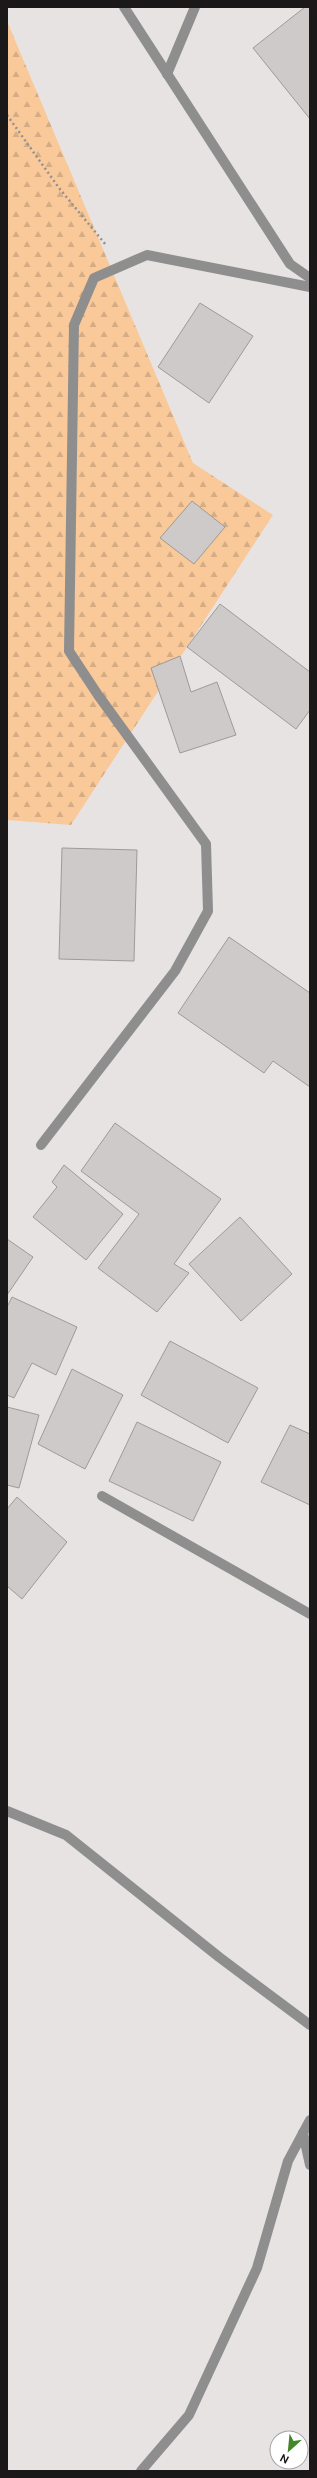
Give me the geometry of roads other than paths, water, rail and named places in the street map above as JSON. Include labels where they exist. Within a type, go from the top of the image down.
[{"type":"street","points":[[124,7],[290,264],[310,278]]},
{"type":"street","points":[[167,74],[196,7]]},
{"type":"street","points":[[41,1145],[176,971],[208,911],[206,844],[98,695],[69,651],[74,325],[94,278],[147,255],[310,287]]},
{"type":"street","points":[[102,1496],[310,1614]]},
{"type":"street","points":[[7,1810],[66,1835],[219,1957],[310,2025]]},
{"type":"street","points":[[141,2471],[188,2415],[257,2268],[288,2161],[310,2120]]},
{"type":"street","points":[[303,2133],[310,2164]]}]
